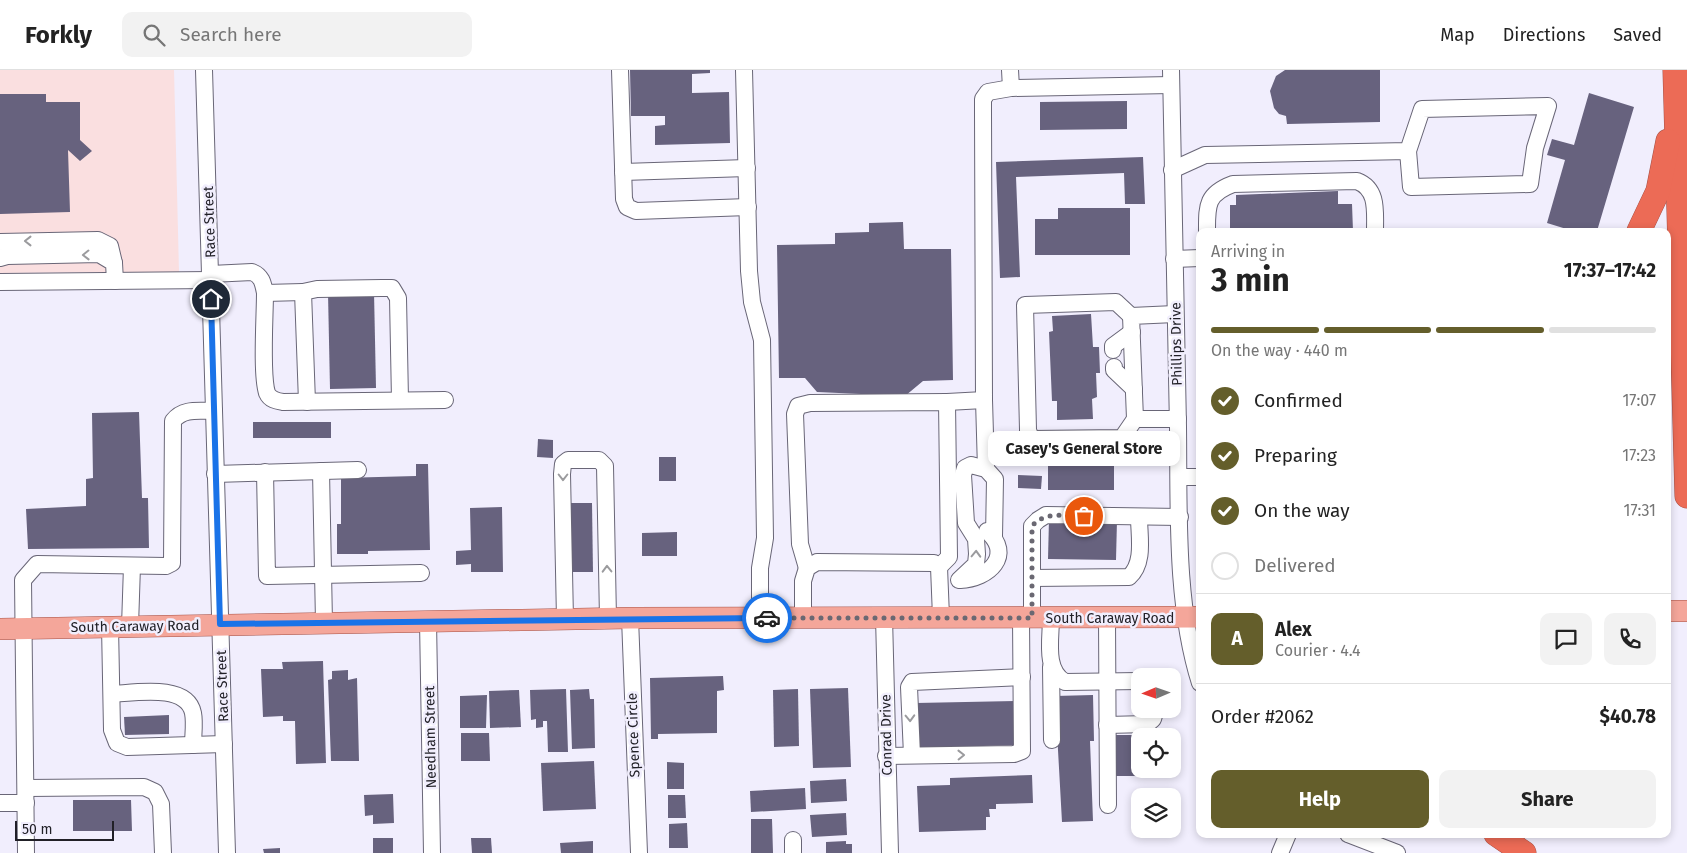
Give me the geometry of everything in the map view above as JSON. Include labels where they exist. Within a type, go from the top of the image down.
[{"type":"highway","points":[[1675,70],[1687,496]]},
{"type":"highway","points":[[1640,228],[1658,191],[1677,103]]},
{"type":"highway","points":[[1502,838],[1524,853]]},
{"type":"main road","points":[[1671,611],[1687,611]]},
{"type":"main road","name":"South Caraway Road","points":[[0,629],[608,618],[1192,617]]},
{"type":"street","name":"Race Street","points":[[204,70],[227,853]]},
{"type":"street","points":[[620,70],[624,199],[627,207],[636,211],[748,207]]},
{"type":"street","points":[[744,70],[752,302],[762,340],[766,538],[760,568],[760,618]]},
{"type":"street","points":[[1010,70],[1011,88]]},
{"type":"street","points":[[986,469],[983,99],[988,92],[1011,88],[1171,77]]},
{"type":"street","name":"Phillips Drive","points":[[1171,77],[1180,517],[1192,617],[1191,654],[1196,670]]},
{"type":"street","points":[[1548,106],[1535,148],[1530,184],[1411,187],[1408,151],[1422,109],[1548,106]]},
{"type":"street","points":[[1172,170],[1205,155],[1408,151]]},
{"type":"street","points":[[623,172],[747,168]]},
{"type":"street","points":[[1207,228],[1207,208],[1213,195],[1222,188],[1232,184],[1357,181],[1366,184],[1372,193],[1375,228]]},
{"type":"street","points":[[0,242],[98,240],[110,246],[114,263],[115,281]]},
{"type":"street","points":[[0,258],[7,256],[99,254],[114,263]]},
{"type":"street","points":[[1174,259],[1196,258]]},
{"type":"street","points":[[0,282],[115,281],[211,277],[252,272],[258,274],[263,281],[265,292],[265,378],[268,394],[272,399],[283,402],[446,400]]},
{"type":"street","points":[[265,292],[392,288],[397,293],[400,400]]},
{"type":"street","points":[[303,292],[307,402]]},
{"type":"street","points":[[1116,302],[1131,324],[1135,419],[1122,438],[1032,438],[1028,430],[1025,305],[1116,302]]},
{"type":"street","points":[[1134,389],[1114,370],[1113,346],[1131,324],[1175,314]]},
{"type":"street","points":[[803,618],[803,581],[807,568],[800,544],[795,414],[798,406],[810,403],[984,400]]},
{"type":"street","points":[[940,574],[949,557],[947,402]]},
{"type":"street","points":[[26,853],[23,580],[37,564],[166,566],[172,563],[172,420],[184,411],[214,411]]},
{"type":"street","points":[[1135,419],[1178,418]]},
{"type":"street","points":[[564,619],[566,594],[562,474],[563,464],[568,460],[599,460],[605,466],[608,618]]},
{"type":"street","points":[[940,574],[959,580],[971,580],[994,567],[999,557],[994,537],[995,479],[986,469],[971,465],[965,468],[963,476],[966,523],[976,539],[977,554],[976,564],[959,580]]},
{"type":"street","points":[[216,474],[358,470]]},
{"type":"street","points":[[321,471],[324,622]]},
{"type":"street","points":[[265,472],[267,576],[421,573]]},
{"type":"street","points":[[1179,477],[1196,477]]},
{"type":"street","points":[[1131,681],[1065,682],[1056,676],[1051,667],[1035,618],[1032,578],[1032,526],[1046,515],[1180,517]]},
{"type":"street","points":[[1032,578],[1129,577],[1136,572],[1139,564],[1139,517]]},
{"type":"street","points":[[950,521],[982,526],[994,537]]},
{"type":"street","points":[[807,568],[817,562],[934,563],[940,574],[942,617]]},
{"type":"street","points":[[132,566],[120,626],[112,694],[112,730],[117,743],[126,747],[224,744]]},
{"type":"street","name":"Conrad Drive","points":[[884,617],[886,756],[890,853]]},
{"type":"street","name":"Spence Circle","points":[[630,618],[639,853]]},
{"type":"street","points":[[886,756],[1019,753],[1023,746],[1022,677],[1035,618]]},
{"type":"street","points":[[1107,618],[1108,805]]},
{"type":"street","name":"Needham Street","points":[[428,621],[432,853]]},
{"type":"street","points":[[1051,667],[1052,740]]},
{"type":"street","points":[[912,755],[909,687],[912,682],[1022,677]]},
{"type":"street","points":[[112,694],[170,692],[182,696],[193,712],[193,745]]},
{"type":"street","points":[[1107,725],[1147,724],[1154,718]]},
{"type":"street","points":[[0,803],[26,796],[144,787],[154,792],[161,804],[163,853]]},
{"type":"street","points":[[1280,853],[1286,838]]},
{"type":"street","points":[[1358,838],[1397,853]]},
{"type":"shaded area","points":[[0,70],[174,70],[179,272],[0,273]]},
{"type":"building","points":[[630,70],[710,70],[710,73],[692,74],[692,93],[729,92],[730,143],[655,145],[655,126],[665,125],[665,116],[631,116]]},
{"type":"building","points":[[1285,70],[1380,70],[1380,122],[1287,124],[1286,116],[1279,114],[1274,108],[1270,91],[1276,76]]},
{"type":"building","points":[[1589,93],[1634,107],[1598,228],[1563,228],[1547,223],[1565,160],[1547,155],[1552,139],[1574,145]]},
{"type":"building","points":[[0,94],[46,94],[46,102],[80,102],[80,140],[92,151],[80,161],[68,150],[70,212],[0,214]]},
{"type":"building","points":[[1127,101],[1127,129],[1040,130],[1040,102]]},
{"type":"building","points":[[1143,157],[1145,204],[1125,204],[1124,173],[1016,177],[1020,277],[1000,278],[996,162]]},
{"type":"building","points":[[1338,191],[1338,204],[1352,204],[1353,228],[1230,228],[1230,205],[1236,205],[1236,195]]},
{"type":"building","points":[[1058,208],[1130,208],[1130,255],[1035,255],[1035,219],[1058,219]]},
{"type":"building","points":[[903,222],[904,249],[951,249],[953,380],[923,381],[905,396],[817,392],[805,378],[779,378],[777,245],[835,244],[835,233],[869,232],[869,223]]},
{"type":"building","points":[[374,292],[376,388],[330,389],[328,293]]},
{"type":"building","points":[[1091,314],[1093,347],[1099,347],[1100,373],[1096,373],[1097,397],[1092,399],[1093,419],[1057,420],[1057,401],[1052,401],[1049,332],[1053,331],[1052,316]]},
{"type":"building","points":[[139,412],[142,498],[148,498],[149,548],[28,549],[26,509],[86,506],[86,479],[93,478],[92,413]]},
{"type":"building","points":[[253,422],[331,422],[331,438],[253,438]]},
{"type":"building","points":[[538,439],[553,440],[553,458],[537,457]]},
{"type":"building","points":[[659,457],[676,457],[676,481],[659,481]]},
{"type":"building","points":[[1048,459],[1114,459],[1114,490],[1048,490]]},
{"type":"building","points":[[416,464],[428,464],[430,550],[368,551],[368,554],[337,554],[337,524],[341,524],[341,478],[416,476]]},
{"type":"building","points":[[1018,475],[1042,476],[1041,489],[1018,488]]},
{"type":"building","points":[[568,503],[592,503],[593,572],[569,572]]},
{"type":"building","points":[[502,507],[503,572],[471,572],[471,564],[456,565],[456,551],[471,550],[470,508]]},
{"type":"building","points":[[1049,519],[1117,520],[1116,560],[1048,559]]},
{"type":"building","points":[[677,532],[677,556],[642,556],[642,533]]},
{"type":"building","points":[[323,661],[326,763],[296,764],[295,721],[283,721],[283,716],[263,717],[261,669],[283,669],[282,662]]},
{"type":"building","points":[[348,670],[348,680],[357,678],[359,761],[331,761],[328,680],[332,679],[332,671]]},
{"type":"building","points":[[723,676],[724,690],[717,691],[717,733],[658,734],[658,739],[651,739],[650,678]]},
{"type":"building","points":[[848,688],[851,767],[813,768],[810,689]]},
{"type":"building","points":[[566,689],[568,752],[548,752],[547,721],[543,721],[543,727],[536,728],[536,719],[531,720],[530,690]]},
{"type":"building","points":[[589,689],[590,699],[594,699],[595,748],[572,749],[570,690]]},
{"type":"building","points":[[798,689],[799,746],[774,747],[773,690]]},
{"type":"building","points":[[519,690],[521,727],[490,728],[489,691]]},
{"type":"building","points":[[487,695],[486,728],[460,728],[460,696]]},
{"type":"building","points":[[1093,695],[1094,741],[1090,741],[1093,821],[1062,822],[1055,696]]},
{"type":"building","points":[[1015,701],[1016,745],[917,748],[916,703]]},
{"type":"building","points":[[169,715],[169,734],[125,735],[124,717]]},
{"type":"building","points":[[461,733],[489,733],[490,761],[461,761]]},
{"type":"building","points":[[1113,735],[1131,735],[1131,776],[1114,776]]},
{"type":"building","points":[[594,761],[596,809],[543,811],[541,763]]},
{"type":"building","points":[[667,762],[684,763],[684,789],[667,789]]},
{"type":"building","points":[[1032,775],[1033,803],[996,804],[996,809],[989,809],[990,817],[986,817],[986,830],[919,832],[917,786],[950,785],[950,778]]},
{"type":"building","points":[[846,779],[847,801],[811,803],[810,781]]},
{"type":"building","points":[[805,788],[806,809],[751,812],[750,791]]},
{"type":"building","points":[[393,794],[394,823],[373,824],[373,815],[365,816],[364,795]]},
{"type":"building","points":[[668,795],[685,795],[686,818],[668,818]]},
{"type":"building","points":[[73,800],[131,800],[132,831],[73,831]]},
{"type":"building","points":[[846,813],[847,835],[812,837],[810,815]]},
{"type":"building","points":[[751,819],[772,819],[773,853],[751,853]]},
{"type":"building","points":[[687,823],[688,848],[669,848],[669,824]]},
{"type":"building","points":[[373,838],[393,838],[393,853],[373,853]]},
{"type":"building","points":[[471,838],[491,838],[492,853],[472,853]]},
{"type":"building","points":[[593,841],[593,853],[561,853],[560,843]]},
{"type":"building","points":[[846,841],[846,844],[852,844],[852,853],[826,853],[826,842]]},
{"type":"building","points":[[280,848],[280,853],[264,853],[263,849]]},
{"type":"way so far","points":[[767,618],[1032,618],[1032,526],[1046,515],[1084,516]]},
{"type":"place","name":"Casey's General Store","points":[[1084,516]]},
{"type":"route","points":[[211,299],[220,624],[619,618],[767,618]]}]
